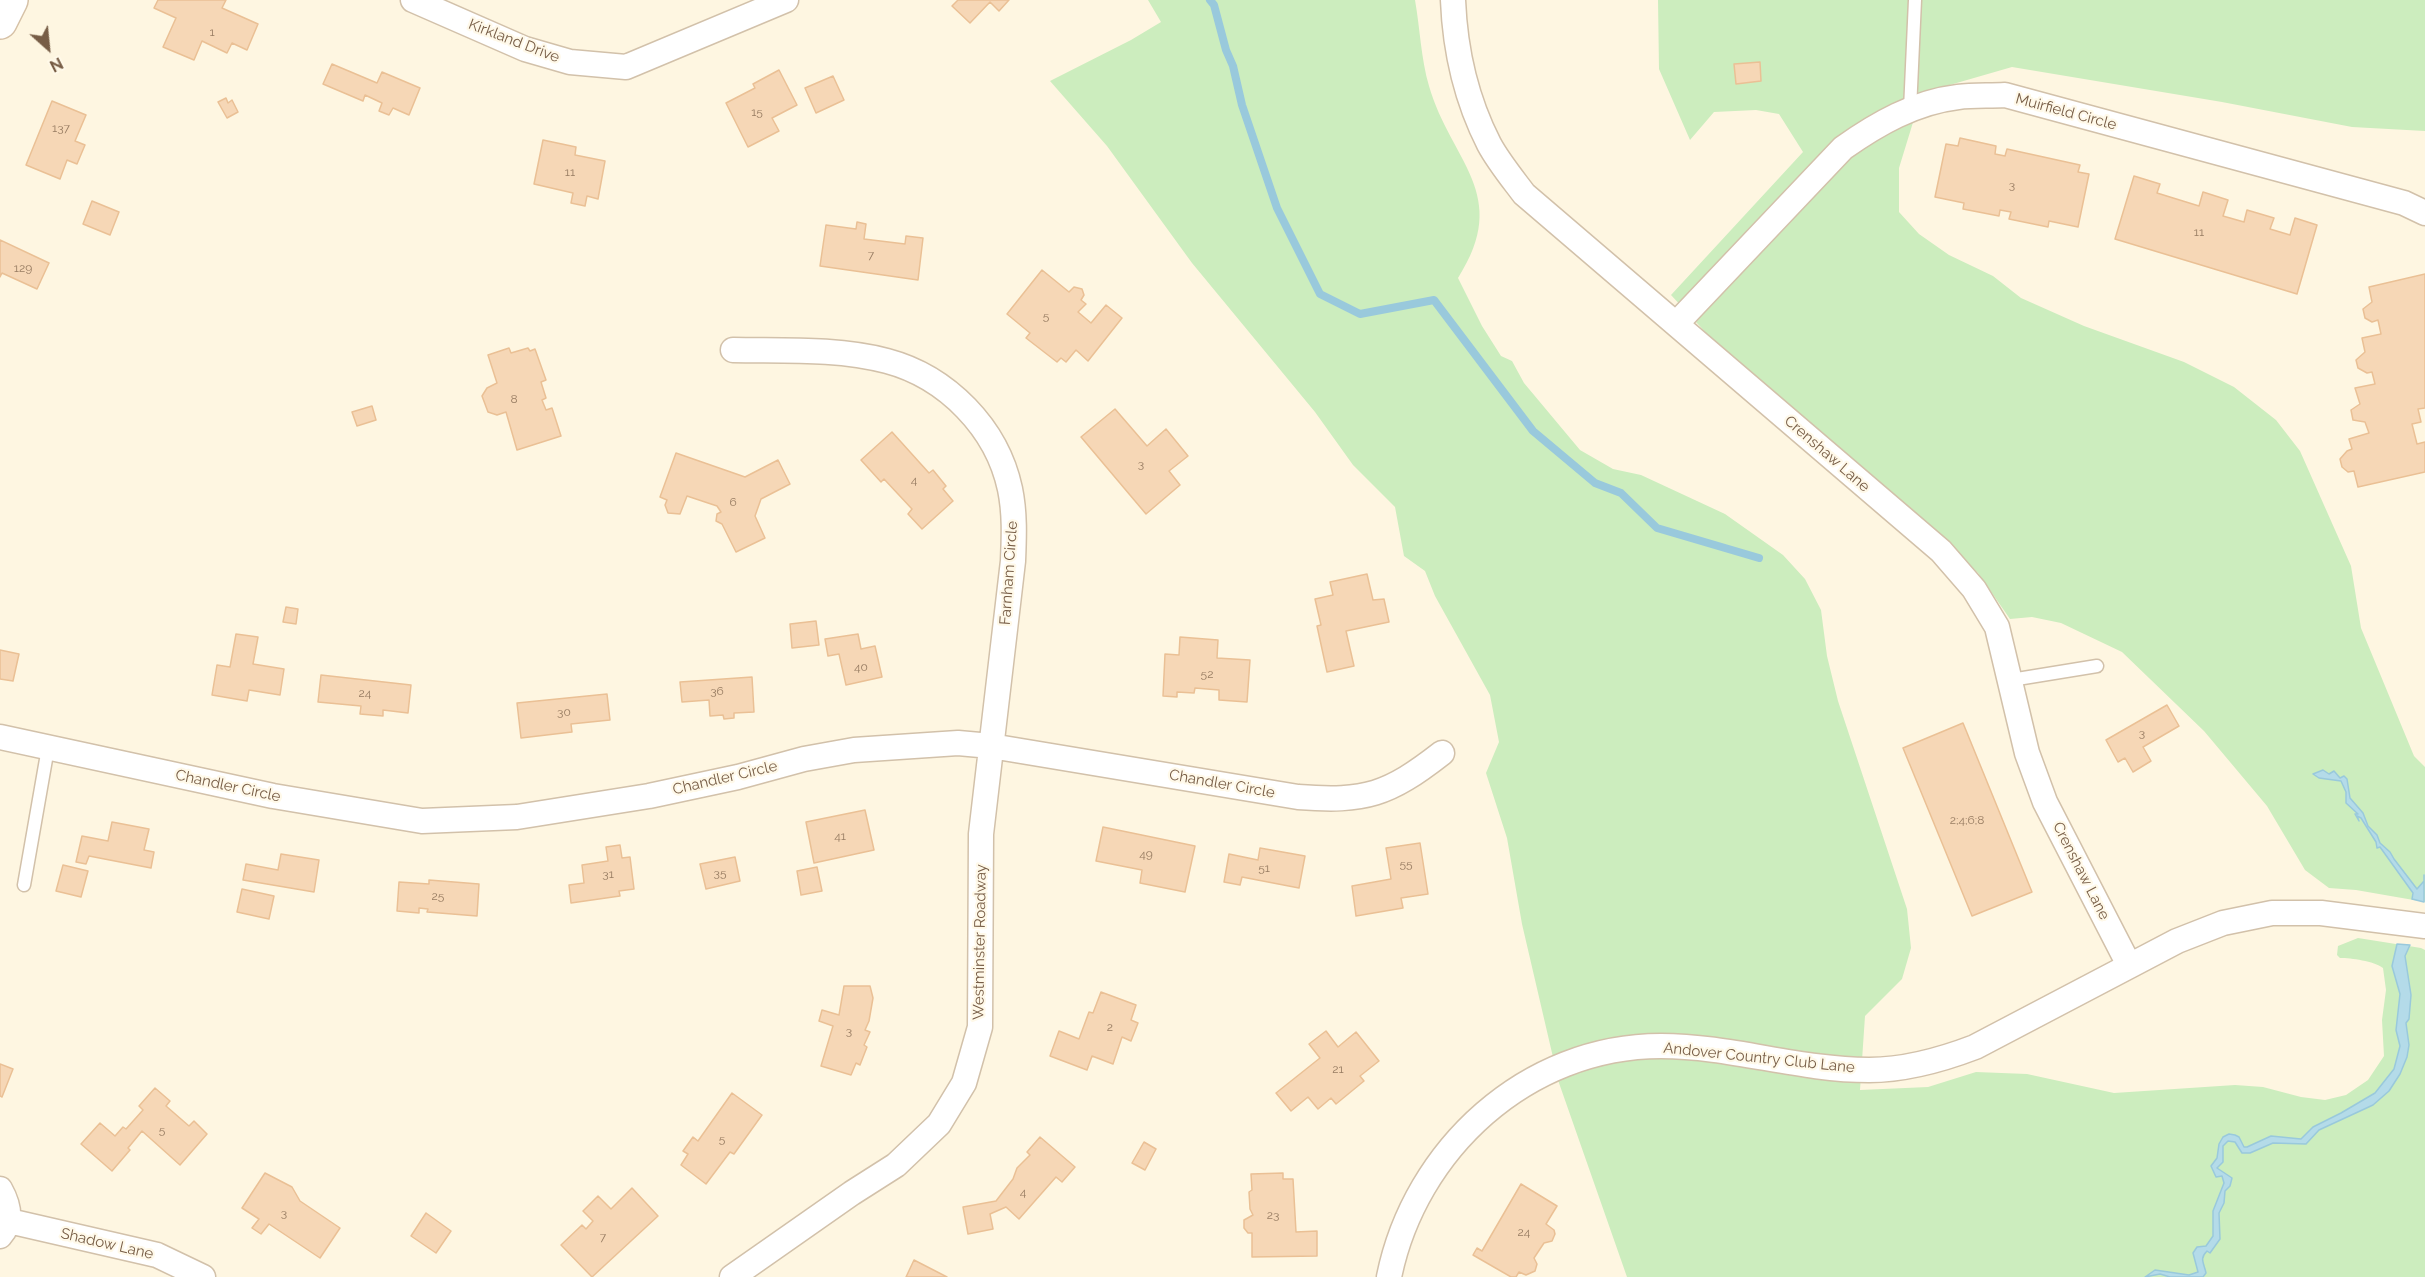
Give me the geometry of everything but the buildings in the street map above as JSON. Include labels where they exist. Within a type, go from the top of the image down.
[{"type":"main road","points":[[0,22],[11,0]]},
{"type":"street","name":"Kirkland Drive","points":[[413,0],[525,48],[570,62],[626,67],[786,0]]},
{"type":"street","name":"Crenshaw Lane","points":[[1453,0],[1457,54],[1470,98],[1489,146],[1524,194],[1941,551],[1974,589],[1997,627],[2027,753],[2045,802],[2129,966]]},
{"type":"street","name":"Muirfield Circle","points":[[1676,324],[1842,148],[1873,128],[1910,110],[1956,97],[2005,95],[2404,203],[2425,213]]},
{"type":"street","name":"Farnham Circle","points":[[733,350],[856,355],[898,364],[919,373],[949,392],[974,417],[988,436],[1007,478],[1014,524],[1013,561],[991,746]]},
{"type":"street","name":"Chandler Circle","points":[[0,737],[273,795],[422,821],[517,817],[649,796],[738,777],[804,759],[854,750],[958,744],[991,746],[1298,797],[1325,799],[1363,797],[1382,792],[1402,783],[1442,753]]},
{"type":"street","name":"Westminster Roadway","points":[[732,1277],[896,1165],[939,1124],[964,1083],[980,1027],[981,834],[991,746]]},
{"type":"street","name":"Andover Country Club Lane","points":[[1389,1277],[1400,1237],[1415,1200],[1436,1165],[1463,1132],[1496,1103],[1533,1080],[1573,1062],[1612,1051],[1660,1046],[1711,1050],[1842,1069],[1870,1070],[1914,1065],[1949,1057],[1975,1047],[2201,930],[2247,917],[2272,913],[2321,912],[2425,926]]},
{"type":"street","name":"Shadow Lane","points":[[0,1189],[7,1204],[4,1229],[157,1256],[202,1277]]},
{"type":"lane","points":[[1910,110],[1915,0]]},
{"type":"lane","points":[[2011,680],[2097,666]]},
{"type":"lane","points":[[24,885],[48,748]]},
{"type":"green space","points":[[1148,0],[1415,0],[1429,86],[1439,113],[1472,179],[1478,200],[1479,223],[1473,249],[1458,278],[1482,326],[1501,356],[1512,361],[1524,383],[1580,450],[1613,469],[1641,475],[1725,514],[1783,555],[1805,579],[1821,610],[1827,656],[1838,701],[1907,909],[1911,948],[1902,979],[1865,1016],[1860,1090],[1928,1087],[1976,1072],[2027,1074],[2114,1093],[2235,1085],[2263,1087],[2301,1097],[2325,1100],[2346,1095],[2368,1080],[2384,1056],[2382,1020],[2386,990],[2383,968],[2356,959],[2340,958],[2337,955],[2338,946],[2358,938],[2421,948],[2425,950],[2425,1277],[1627,1277],[1559,1083],[1522,924],[1507,838],[1486,773],[1499,742],[1490,695],[1435,596],[1425,571],[1404,556],[1395,507],[1353,465],[1315,412],[1192,263],[1107,146],[1050,81],[1131,40],[1161,22]]},
{"type":"green space","points":[[1658,0],[2425,0],[2425,131],[2352,127],[2222,102],[2012,67],[1922,93],[1899,168],[1899,212],[1919,234],[1949,255],[1993,276],[2021,298],[2084,326],[2184,362],[2234,387],[2276,420],[2300,451],[2351,566],[2361,628],[2414,756],[2425,767],[2425,902],[2356,890],[2329,888],[2305,870],[2267,806],[2204,731],[2122,652],[2061,623],[2032,617],[2010,619],[1978,573],[1913,512],[1721,349],[1671,295],[1803,152],[1779,114],[1756,110],[1714,112],[1690,140],[1659,69]]},
{"type":"water","points":[[2323,770],[2329,774],[2334,771],[2340,778],[2344,776],[2347,779],[2350,798],[2363,813],[2368,826],[2377,835],[2380,843],[2390,852],[2417,889],[2424,881],[2424,902],[2412,899],[2413,893],[2380,847],[2377,848],[2376,842],[2361,818],[2357,816],[2359,821],[2355,814],[2358,814],[2346,803],[2346,792],[2341,781],[2319,778],[2313,774]]},
{"type":"water","points":[[2397,944],[2410,945],[2405,956],[2411,995],[2409,1019],[2406,1023],[2409,1045],[2400,1074],[2389,1091],[2373,1105],[2319,1130],[2306,1144],[2273,1143],[2250,1153],[2242,1153],[2235,1142],[2228,1141],[2223,1146],[2223,1162],[2217,1168],[2232,1178],[2230,1186],[2225,1191],[2224,1203],[2219,1213],[2220,1239],[2210,1253],[2207,1251],[2203,1256],[2206,1273],[2203,1277],[2170,1277],[2160,1274],[2145,1277],[2155,1270],[2189,1275],[2198,1272],[2193,1253],[2197,1247],[2206,1246],[2213,1236],[2213,1211],[2224,1183],[2222,1176],[2216,1177],[2211,1166],[2217,1158],[2219,1144],[2223,1137],[2229,1134],[2235,1135],[2239,1137],[2244,1147],[2271,1136],[2301,1139],[2313,1127],[2375,1093],[2394,1069],[2400,1046],[2396,1030],[2400,994],[2392,966]]},
{"type":"waterway","points":[[1210,0],[1214,5],[1226,50],[1233,66],[1242,105],[1277,208],[1320,294],[1360,314],[1434,300],[1533,431],[1595,483],[1621,493],[1657,528],[1759,558]]}]
